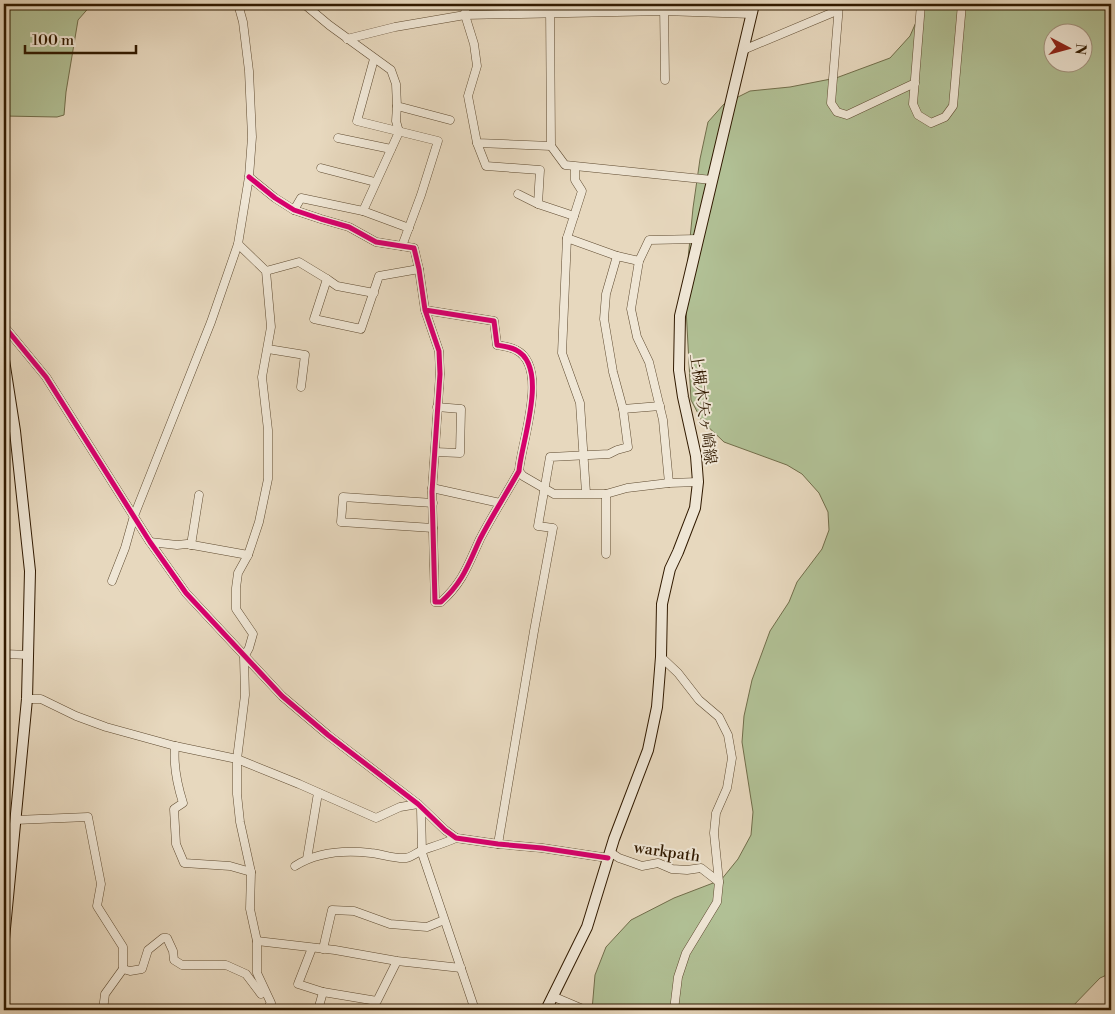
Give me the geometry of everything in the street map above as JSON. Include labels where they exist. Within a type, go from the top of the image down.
[{"type":"main road","name":"上槻木矢ヶ崎線","points":[[546,1010],[587,927],[609,855],[648,750],[657,707],[661,657],[662,604],[670,568],[695,508],[698,482],[696,456],[683,397],[679,350],[680,316],[753,9]]},
{"type":"main road","points":[[4,360],[6,387],[15,431],[30,571],[27,698],[4,939]]},
{"type":"street","points":[[112,581],[125,548],[134,516],[211,322],[238,244],[249,177],[252,137],[251,95],[243,22],[238,4]]},
{"type":"street","points":[[304,4],[347,39],[391,70],[396,84],[396,121],[399,132],[363,211]]},
{"type":"street","points":[[466,4],[465,15],[474,44],[477,66],[468,96],[477,143],[486,166],[540,170],[538,204]]},
{"type":"street","points":[[550,4],[551,146],[565,165],[712,180]]},
{"type":"street","points":[[839,4],[831,104],[837,112],[848,116],[914,83]]},
{"type":"street","points":[[743,50],[834,12],[839,4]]},
{"type":"street","points":[[921,4],[913,104],[918,115],[931,123],[945,117],[953,106],[962,4]]},
{"type":"street","points":[[347,39],[395,26],[465,15],[550,14],[664,8],[753,9]]},
{"type":"street","points":[[664,8],[665,80]]},
{"type":"street","points":[[374,58],[357,121],[438,141],[422,194],[402,246]]},
{"type":"street","points":[[397,106],[450,120]]},
{"type":"street","points":[[338,138],[391,150]]},
{"type":"street","points":[[477,143],[551,146]]},
{"type":"street","points":[[575,167],[575,180],[582,191],[567,238],[562,353],[580,403],[586,493]]},
{"type":"street","points":[[321,168],[375,182]]},
{"type":"street","points":[[249,177],[275,198],[294,210],[321,220],[349,226],[376,242],[414,248],[425,310],[440,351],[432,503],[435,602],[441,602],[454,590],[464,576],[480,540],[519,471],[527,436],[534,384],[527,360],[517,350],[497,345],[494,321],[425,310]]},
{"type":"street","points":[[518,194],[538,204],[574,216]]},
{"type":"street","points":[[294,210],[301,198],[363,211],[409,228]]},
{"type":"street","points":[[567,238],[617,256],[639,261]]},
{"type":"street","points":[[669,483],[660,406],[649,362],[638,337],[631,309],[639,261],[649,240],[698,239]]},
{"type":"street","points":[[238,244],[266,271],[271,327],[262,377],[268,430],[268,480],[259,522],[248,555],[238,573],[236,588],[236,609],[253,634],[244,657],[245,695],[237,759],[237,794],[240,822],[251,872],[250,909],[257,941],[257,973],[271,1003],[271,1008]]},
{"type":"street","points":[[498,844],[553,528],[538,526],[550,457],[609,454],[628,448],[623,409],[613,372],[604,318],[606,294],[617,256]]},
{"type":"street","points":[[266,271],[299,262],[337,286],[374,293]]},
{"type":"street","points":[[327,279],[314,319],[362,329],[379,276],[419,269]]},
{"type":"street","points":[[4,326],[46,377],[150,542],[186,593],[282,696],[321,730],[420,806],[456,838]]},
{"type":"street","points":[[268,349],[305,355],[301,387]]},
{"type":"street","points":[[623,409],[660,406]]},
{"type":"street","points":[[435,452],[460,453],[461,409],[437,407]]},
{"type":"street","points":[[519,471],[522,476],[554,494],[606,494],[627,488],[698,482]]},
{"type":"street","points":[[432,488],[500,503]]},
{"type":"street","points":[[606,494],[606,554]]},
{"type":"street","points":[[191,544],[198,495]]},
{"type":"street","points":[[432,503],[343,498],[341,522],[433,528]]},
{"type":"street","points":[[150,542],[177,545],[191,544],[248,555]]},
{"type":"street","points":[[4,654],[29,655]]},
{"type":"street","points":[[661,657],[678,673],[699,700],[719,717],[728,736],[732,758],[728,788],[716,813],[714,833],[719,882],[717,902],[686,953],[678,978],[674,1010]]},
{"type":"street","points":[[27,698],[41,700],[76,716],[175,746],[237,759],[376,818],[400,807],[420,806]]},
{"type":"street","points":[[175,746],[174,761],[178,788],[183,803],[174,809],[176,844],[184,863],[230,866],[251,872]]},
{"type":"street","points":[[307,859],[318,792]]},
{"type":"street","points":[[420,806],[422,850],[432,888],[475,1010]]},
{"type":"street","points":[[15,820],[88,817],[101,884],[97,906],[123,947],[122,969],[104,994],[103,1010]]},
{"type":"street","points":[[295,866],[307,859],[325,854],[350,852],[407,858],[422,850],[456,838]]},
{"type":"street","name":"warkpath","points":[[456,838],[609,855],[642,866],[658,863],[672,869],[687,870],[701,868],[719,882]]},
{"type":"street","points":[[324,949],[332,910],[354,912],[390,924],[426,927],[444,920]]},
{"type":"street","points":[[122,969],[130,971],[142,969],[148,950],[164,938],[167,938],[173,951],[174,960],[182,965],[226,965],[246,974],[271,1008]]},
{"type":"street","points":[[257,941],[461,968]]},
{"type":"street","points":[[312,948],[298,984],[323,992],[377,1000],[397,961]]},
{"type":"street","points":[[318,1010],[323,992]]},
{"type":"street","points":[[552,996],[585,1010]]},
{"type":"green space","points":[[4,4],[92,4],[78,20],[64,115],[57,117],[4,116]]},
{"type":"green space","points":[[924,4],[1111,4],[1111,973],[1100,978],[1069,1010],[592,1010],[595,975],[606,947],[631,920],[674,898],[721,880],[738,859],[751,835],[753,812],[742,742],[744,716],[752,680],[770,631],[789,602],[797,582],[822,549],[829,530],[828,512],[819,493],[802,474],[787,465],[724,442],[702,421],[691,400],[685,290],[693,208],[700,159],[708,122],[724,104],[750,91],[790,87],[836,78],[890,58],[910,36]]},
{"type":"cycle path","points":[[249,177],[275,198],[294,210],[349,227],[376,242],[414,248],[425,310],[439,351],[440,374],[432,492],[435,602],[441,602],[455,587],[464,573],[480,539],[519,471],[531,406],[532,388],[531,372],[526,359],[514,349],[497,345],[494,321],[425,310]]},
{"type":"cycle path","points":[[4,326],[46,377],[150,542],[186,593],[282,696],[328,735],[418,804],[456,838],[608,858]]}]
